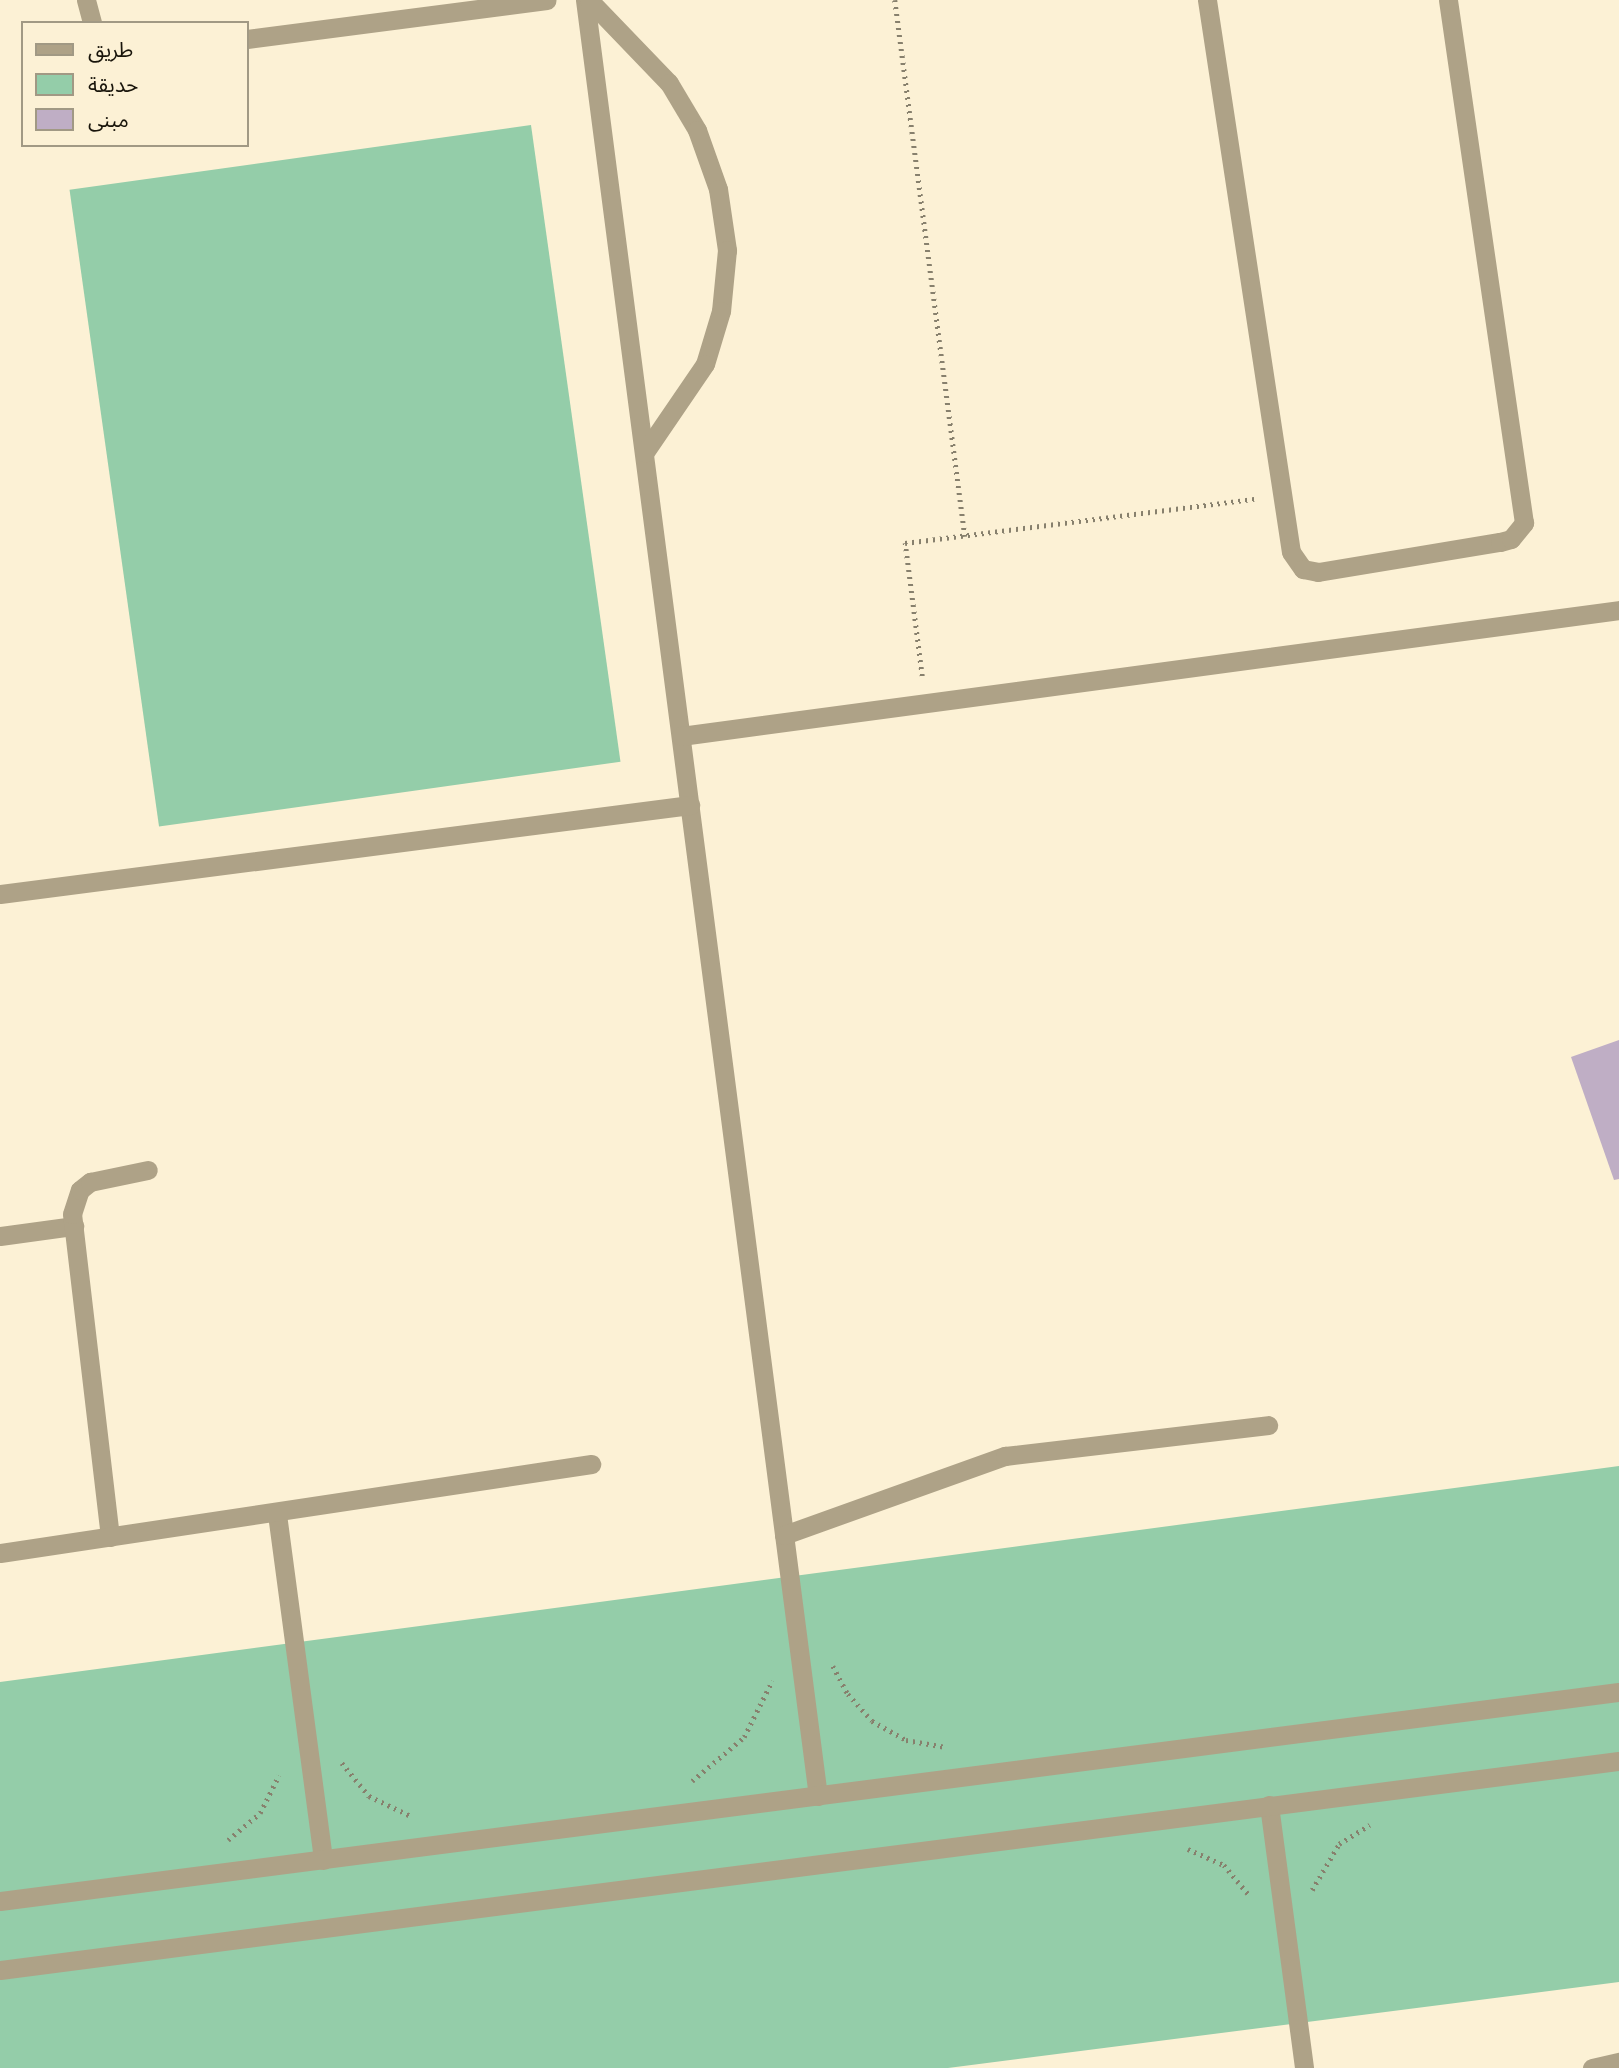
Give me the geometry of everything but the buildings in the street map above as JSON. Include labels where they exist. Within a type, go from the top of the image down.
[{"type":"street","points":[[86,0],[91,21]]},
{"type":"street","points":[[248,39],[464,5],[546,0]]},
{"type":"street","points":[[587,0],[668,83],[697,130],[718,188],[727,250],[721,311],[705,364],[645,453]]},
{"type":"street","points":[[587,0],[818,1796]]},
{"type":"street","points":[[1207,0],[1291,552],[1310,572],[1500,542],[1511,539],[1524,523],[1448,0]]},
{"type":"street","points":[[681,736],[1619,610]]},
{"type":"street","points":[[0,894],[690,805]]},
{"type":"street","points":[[110,1538],[73,1202],[90,1182],[148,1170]]},
{"type":"street","points":[[0,1236],[74,1226]]},
{"type":"street","points":[[784,1535],[1005,1457],[1268,1425]]},
{"type":"street","points":[[0,1553],[277,1514],[451,1482],[591,1464]]},
{"type":"street","points":[[277,1514],[323,1860]]},
{"type":"street","points":[[0,1901],[1619,1692]]},
{"type":"street","points":[[0,1970],[1619,1761]]},
{"type":"street","points":[[1269,1805],[1304,2068]]},
{"type":"street","points":[[1592,2068],[1619,2062]]},
{"type":"path","points":[[895,0],[965,536]]},
{"type":"path","points":[[926,704],[905,543],[1282,495]]},
{"type":"path","points":[[1174,1846],[1224,1865],[1246,1889],[1258,1919],[1309,1916],[1322,1866],[1339,1844],[1373,1824]]},
{"type":"green space","points":[[531,125],[620,762],[159,827],[70,190]]},
{"type":"green space","points":[[1619,1466],[1619,1982],[948,2068],[0,2068],[0,1682]]}]
